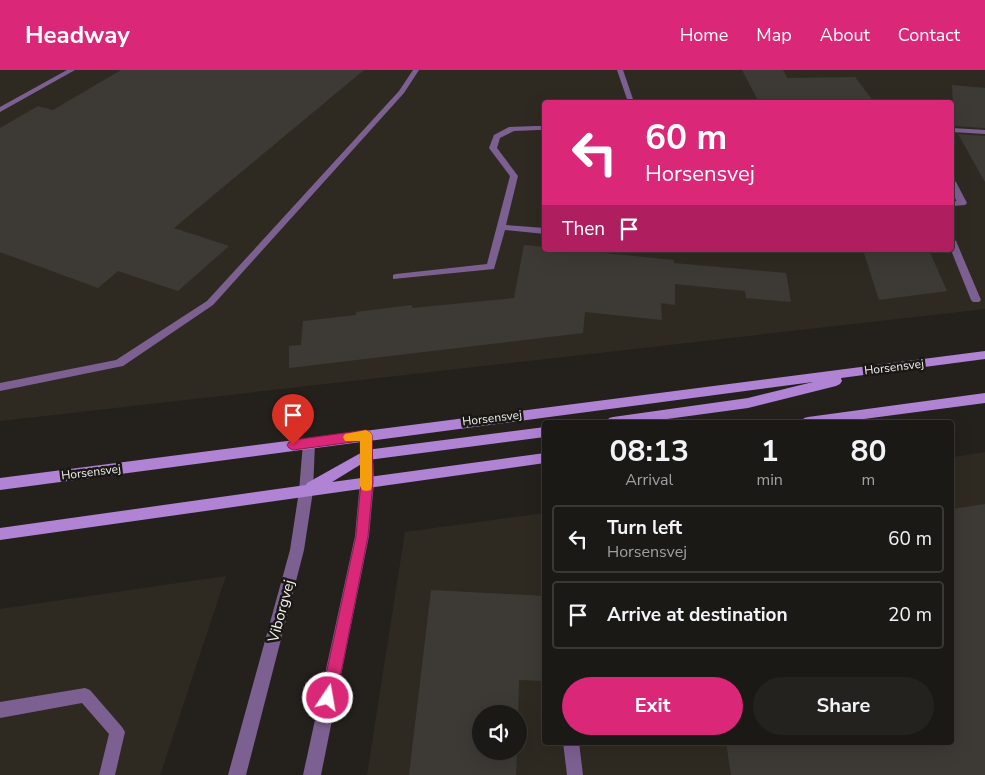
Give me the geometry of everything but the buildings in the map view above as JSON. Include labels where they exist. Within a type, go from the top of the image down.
[{"type":"main road","name":"Horsensvej","points":[[0,484],[985,354]]},
{"type":"main road","points":[[627,420],[748,403],[894,366]]},
{"type":"main road","points":[[823,420],[985,398]]},
{"type":"main road","points":[[306,491],[366,455],[542,432]]},
{"type":"main road","points":[[0,534],[542,458]]},
{"type":"street","points":[[954,130],[985,132]]},
{"type":"street","points":[[954,191],[957,204]]},
{"type":"street","points":[[312,775],[362,536],[367,482],[366,435]]},
{"type":"street","name":"Viborgvej","points":[[237,775],[297,550],[306,491],[309,443]]},
{"type":"lane","points":[[0,110],[72,70]]},
{"type":"lane","points":[[0,387],[119,362],[210,304],[402,92],[416,70]]},
{"type":"lane","points":[[620,70],[629,100]]},
{"type":"lane","points":[[396,278],[491,267],[514,176],[492,148],[497,136],[512,129],[540,128]]},
{"type":"lane","points":[[501,227],[542,231]]},
{"type":"lane","points":[[954,247],[976,300]]},
{"type":"lane","points":[[0,710],[85,695],[117,732],[107,775]]},
{"type":"lane","points":[[571,745],[575,775]]},
{"type":"shaded area","points":[[0,70],[985,70],[985,309],[0,421]]},
{"type":"shaded area","points":[[985,452],[985,775],[367,775],[405,532],[542,513],[542,745],[954,745],[954,457]]},
{"type":"shaded area","points":[[226,576],[160,775],[0,775],[0,609]]},
{"type":"slow traffic","points":[[349,437],[366,435],[366,486]]},
{"type":"route","points":[[293,445],[366,435],[367,482],[362,536],[328,698]]}]
